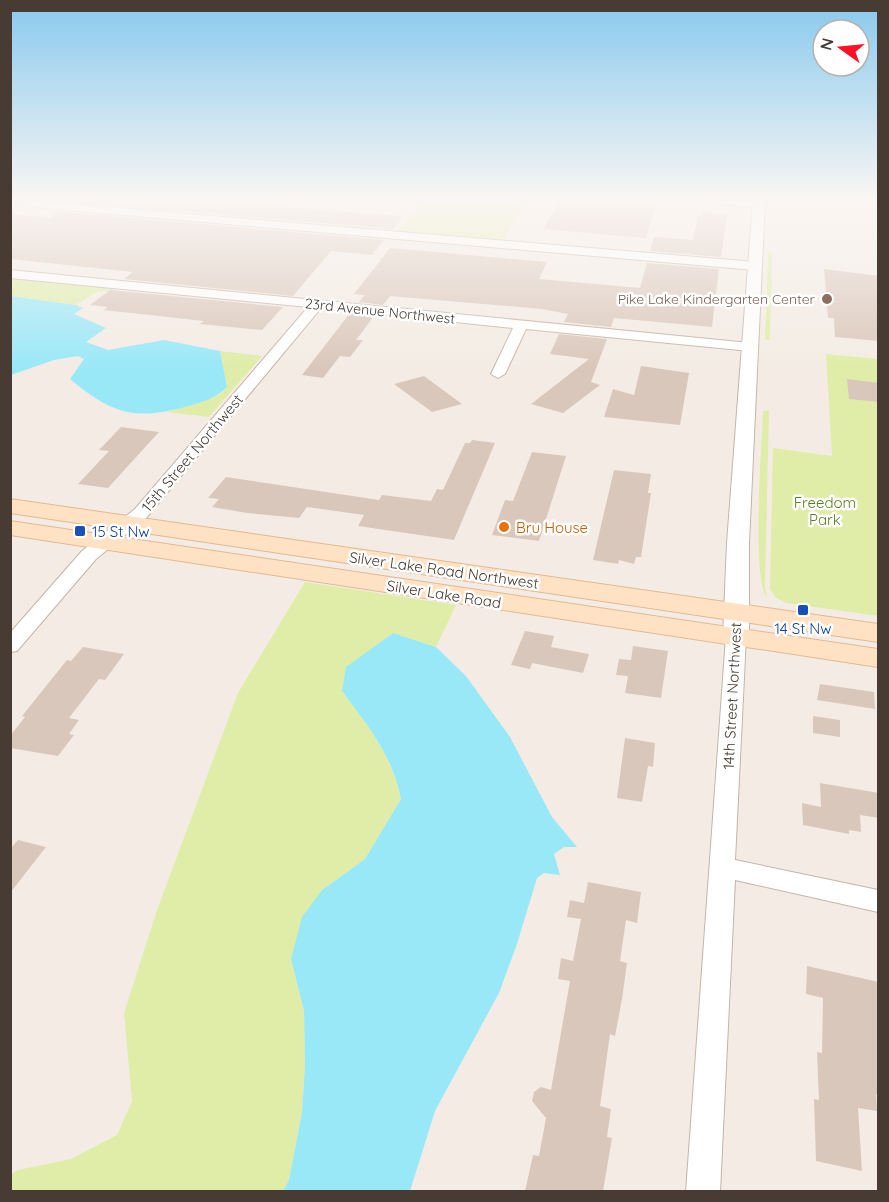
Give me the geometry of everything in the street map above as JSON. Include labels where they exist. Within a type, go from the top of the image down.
[{"type":"main road","name":"Silver Lake Road Northwest","points":[[10,506],[736,625],[879,633]]},
{"type":"main road","name":"Silver Lake Road","points":[[10,528],[103,543],[736,625],[879,658]]},
{"type":"street","points":[[655,257],[755,266]]},
{"type":"street","name":"14th Street Northwest","points":[[703,1191],[756,257]]},
{"type":"street","name":"23rd Avenue Northwest","points":[[10,273],[750,347]]},
{"type":"street","name":"15th Street Northwest","points":[[10,646],[89,555],[129,524],[155,498],[317,305]]},
{"type":"street","points":[[498,374],[521,325]]},
{"type":"street","points":[[723,867],[879,901]]},
{"type":"green space","points":[[768,257],[772,257],[770,340],[765,339]]},
{"type":"green space","points":[[10,278],[113,289],[98,291],[76,305],[11,296]]},
{"type":"green space","points":[[220,351],[262,356],[209,417],[167,412],[219,395],[227,387]]},
{"type":"green space","name":"Freedom Park","points":[[826,354],[878,359],[878,616],[787,603],[776,598],[770,589],[773,448],[832,456]]},
{"type":"green space","points":[[769,410],[765,587],[767,598],[762,585],[758,538],[763,411]]},
{"type":"green space","points":[[305,582],[456,605],[436,647],[393,633],[374,647],[342,691],[378,742],[391,768],[401,799],[365,859],[322,890],[291,959],[304,1011],[305,1065],[302,1112],[289,1180],[283,1191],[11,1191],[10,1175],[18,1170],[71,1159],[117,1135],[132,1101],[124,1013],[157,910],[238,693]]},
{"type":"water","points":[[10,296],[76,305],[83,308],[74,314],[106,328],[86,342],[108,350],[164,340],[220,351],[227,387],[213,397],[185,407],[137,413],[123,411],[98,400],[70,379],[84,359],[78,356],[54,360],[11,375]]},
{"type":"water","points":[[393,633],[436,647],[466,676],[510,737],[552,817],[577,847],[564,847],[554,854],[560,875],[544,873],[537,878],[499,993],[435,1111],[410,1191],[283,1191],[289,1180],[302,1112],[305,1065],[304,1011],[291,959],[302,917],[322,890],[365,859],[401,799],[392,769],[378,742],[342,691],[346,667]]},
{"type":"building","points":[[10,257],[326,257],[293,296],[124,279],[133,272],[10,259]]},
{"type":"building","points":[[383,257],[492,257],[547,262],[539,279],[640,288],[647,263],[719,269],[712,327],[614,318],[611,327],[564,322],[568,314],[542,309],[390,296],[383,305],[359,302],[365,295],[354,294]]},
{"type":"building","points":[[824,269],[879,276],[879,341],[835,337],[834,318],[828,318]]},
{"type":"building","points":[[110,290],[283,307],[262,330],[200,324],[204,321],[104,310],[108,307],[90,305]]},
{"type":"building","points":[[350,313],[374,316],[356,340],[363,340],[350,357],[340,356],[323,378],[302,375]]},
{"type":"building","points":[[559,334],[607,339],[591,382],[600,385],[563,413],[531,404],[589,359],[550,354]]},
{"type":"building","points":[[641,366],[689,373],[680,425],[604,417],[613,389],[634,395]]},
{"type":"building","points":[[424,376],[462,404],[432,412],[394,384]]},
{"type":"building","points":[[847,379],[879,383],[879,402],[849,399]]},
{"type":"building","points":[[121,427],[159,432],[108,488],[78,484],[109,451],[99,450]]},
{"type":"building","points":[[472,440],[495,443],[454,540],[358,526],[364,515],[307,507],[299,518],[247,513],[212,507],[219,499],[208,498],[226,477],[379,500],[382,495],[431,501],[437,489],[443,490],[465,443],[470,443]]},
{"type":"building","points":[[532,452],[566,456],[539,541],[492,535],[505,500],[513,501]]},
{"type":"building","points":[[614,470],[651,474],[648,493],[651,493],[641,557],[636,557],[634,564],[619,560],[618,564],[593,560]]},
{"type":"building","points":[[525,631],[554,636],[551,647],[589,654],[583,673],[532,663],[530,669],[511,665]]},
{"type":"building","points":[[633,646],[668,651],[661,698],[625,693],[628,676],[616,675],[619,659],[631,660]]},
{"type":"building","points":[[83,647],[124,654],[105,680],[99,679],[69,718],[79,720],[69,734],[74,735],[58,756],[10,748],[10,736],[25,717],[22,716],[67,660],[71,661]]},
{"type":"building","points":[[820,684],[874,692],[875,709],[817,700]]},
{"type":"building","points":[[813,716],[840,720],[840,737],[813,733]]},
{"type":"building","points":[[625,738],[655,743],[653,767],[648,766],[642,802],[617,798]]},
{"type":"building","points":[[820,783],[879,793],[879,818],[860,815],[861,832],[849,830],[849,834],[803,825],[802,803],[821,807]]},
{"type":"building","points":[[18,840],[46,847],[10,893],[10,849]]},
{"type":"building","points":[[588,882],[641,892],[637,923],[626,920],[620,961],[627,963],[622,999],[615,1036],[610,1034],[600,1106],[611,1109],[607,1137],[612,1138],[603,1191],[525,1191],[533,1155],[539,1156],[546,1118],[532,1101],[534,1092],[541,1087],[551,1090],[570,981],[558,979],[561,958],[573,961],[581,919],[567,917],[570,900],[584,903]]},
{"type":"building","points":[[807,966],[879,982],[879,1095],[876,1094],[877,1111],[858,1108],[862,1171],[816,1161],[814,1099],[819,1100],[817,1052],[822,1053],[823,998],[806,994]]},
{"type":"place","name":"Pike Lake Kindergarten Center","points":[[827,299]]},
{"type":"place","name":"Bru House","points":[[504,527]]},
{"type":"place","name":"15 St Nw","points":[[80,531]]},
{"type":"place","name":"14 St Nw","points":[[803,610]]}]
